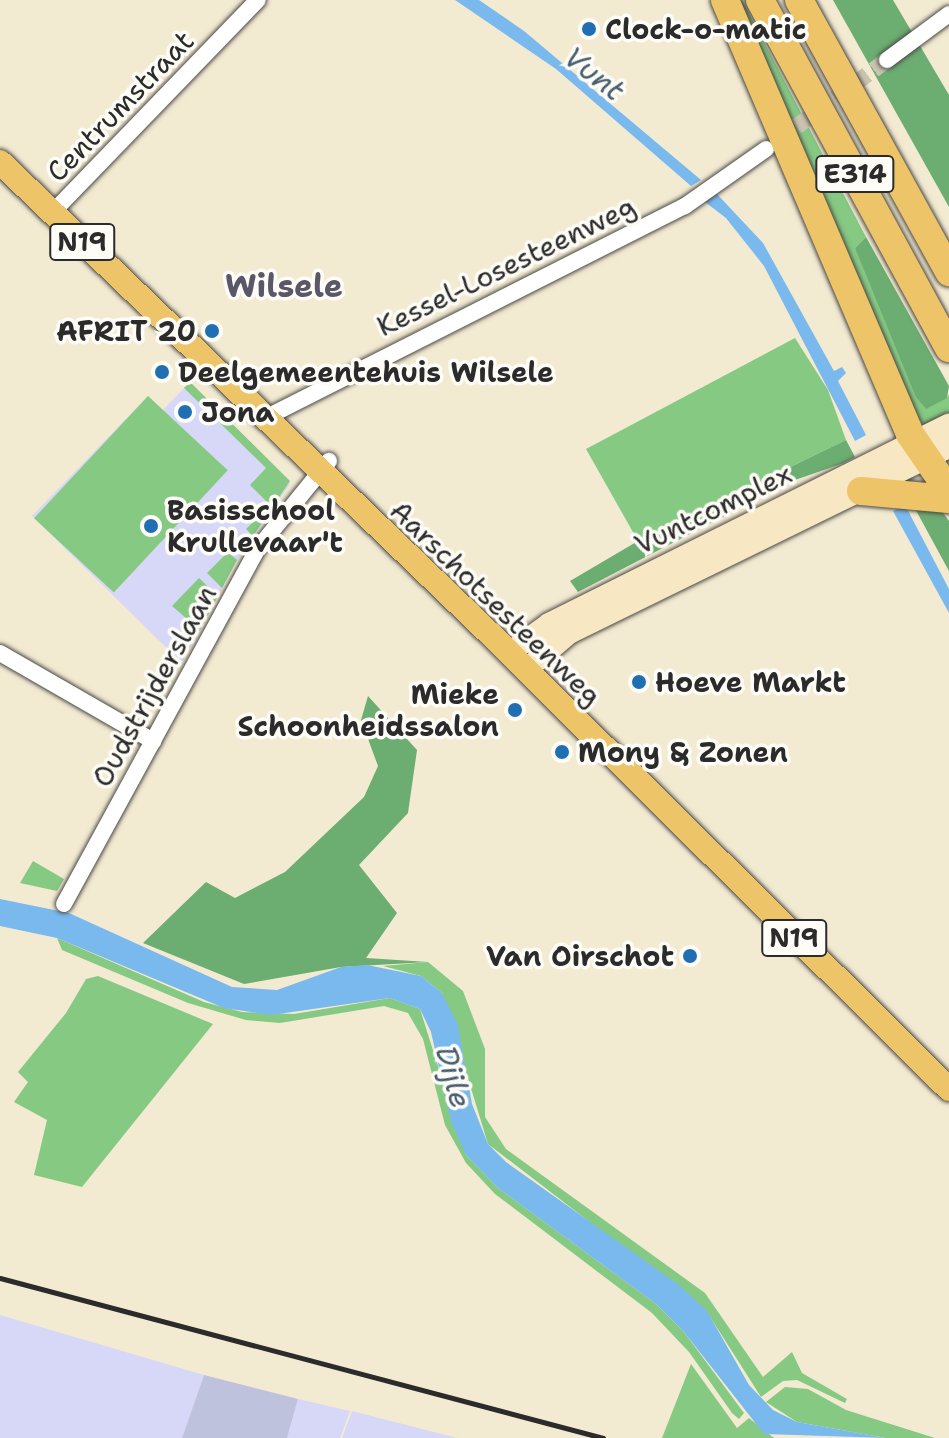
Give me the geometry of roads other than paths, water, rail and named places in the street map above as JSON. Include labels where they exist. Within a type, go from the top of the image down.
[{"type":"highway","points":[[725,0],[942,463],[861,491]]},
{"type":"highway","name":"E314","points":[[760,0],[949,348]]},
{"type":"highway","name":"E314","points":[[799,0],[949,272]]},
{"type":"main road","name":"Aarschotsesteenweg","points":[[0,162],[263,419],[324,467],[949,1089]]},
{"type":"main road","name":"Vuntcomplex","points":[[942,463],[949,425]]},
{"type":"main road","name":"Vuntcomplex","points":[[518,662],[569,633],[861,491],[942,463]]},
{"type":"main road","name":"Vuntcomplex","points":[[518,662],[549,624],[942,463]]},
{"type":"street","name":"Centrumstraat","points":[[52,213],[258,0]]},
{"type":"street","points":[[887,60],[949,14]]},
{"type":"street","name":"Kessel-Losesteenweg","points":[[263,419],[685,206],[766,149]]},
{"type":"street","name":"Oudstrijderslaan","points":[[64,904],[259,547],[324,467]]},
{"type":"street","points":[[0,653],[153,741]]},
{"type":"water","points":[[455,0],[479,0],[524,31],[701,180],[691,186],[556,69]]},
{"type":"water","points":[[717,194],[763,243],[834,371],[842,367],[846,373],[838,381],[866,435],[855,441],[764,266],[726,218],[705,202]]},
{"type":"water","points":[[905,505],[949,589],[949,613],[893,511]]},
{"type":"water","name":"Dijle","points":[[0,899],[69,913],[232,987],[277,990],[341,967],[367,965],[421,976],[442,993],[458,1025],[472,1104],[488,1144],[506,1162],[679,1285],[707,1311],[749,1385],[773,1410],[797,1422],[886,1438],[764,1434],[684,1332],[656,1304],[498,1188],[466,1155],[451,1121],[431,1032],[420,1009],[390,998],[271,1015],[224,1008],[57,938],[0,926]]},
{"type":"tunnel","points":[[777,141],[887,60]]},
{"type":"railway","points":[[0,1278],[603,1438]]},
{"type":"place","name":"Clock-o-matic","points":[[589,29]]},
{"type":"place","name":"AFRIT 20","points":[[212,331]]},
{"type":"place","name":"Deelgemeentehuis Wilsele","points":[[162,372]]},
{"type":"place","name":"Jona","points":[[185,412]]},
{"type":"place","name":"Basisschool Krullevaar't","points":[[151,526]]},
{"type":"place","name":"Hoeve Markt","points":[[639,682]]},
{"type":"place","name":"Mieke Schoonheidssalon","points":[[515,710]]},
{"type":"place","name":"Mony & Zonen","points":[[562,752]]},
{"type":"place","name":"Van Oirschot","points":[[690,956]]},
{"type":"district","name":"Wilsele","points":[[284,286]]},
{"type":"water label","name":"Vunt","points":[[594,74]]}]
